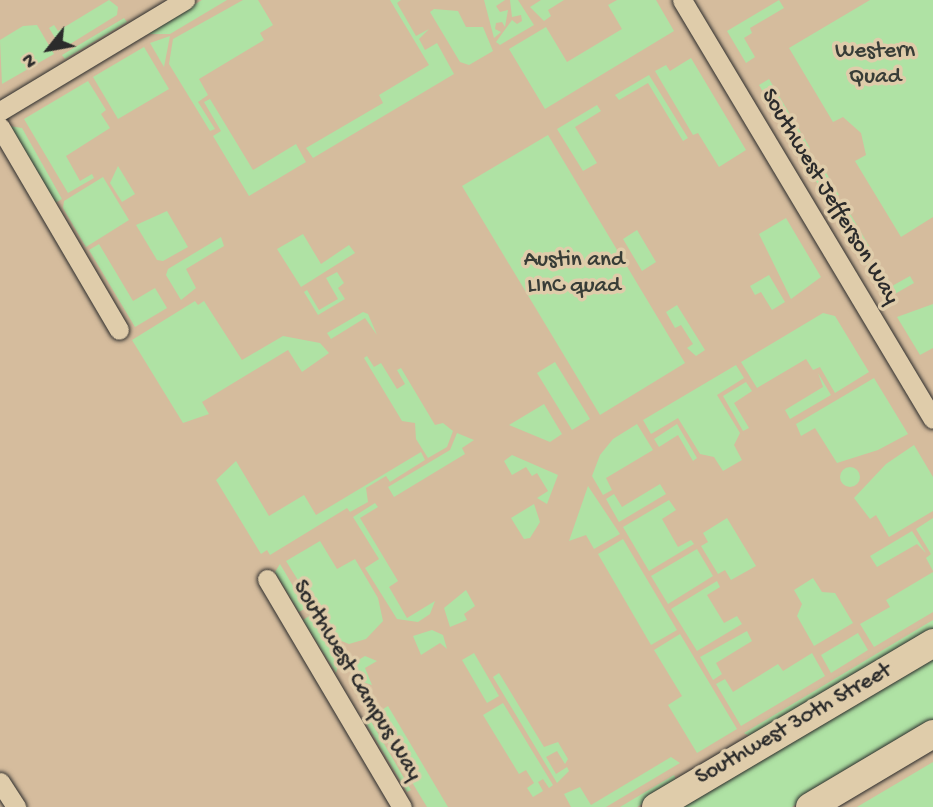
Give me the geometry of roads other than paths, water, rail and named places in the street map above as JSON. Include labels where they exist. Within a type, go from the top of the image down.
[{"type":"street","points":[[0,111],[185,0]]},
{"type":"street","name":"Southwest Jefferson Way","points":[[682,0],[933,419]]},
{"type":"street","points":[[0,127],[119,330]]},
{"type":"street","name":"Southwest Campus Way","points":[[267,579],[402,807]]},
{"type":"street","name":"Southwest 30th Street","points":[[656,807],[933,643]]},
{"type":"street","points":[[810,807],[933,734]]},
{"type":"street","points":[[0,782],[16,807]]},
{"type":"park label","name":"Western Quad","points":[[875,65]]},
{"type":"park label","name":"Austin and LInC quad","points":[[574,274]]}]
